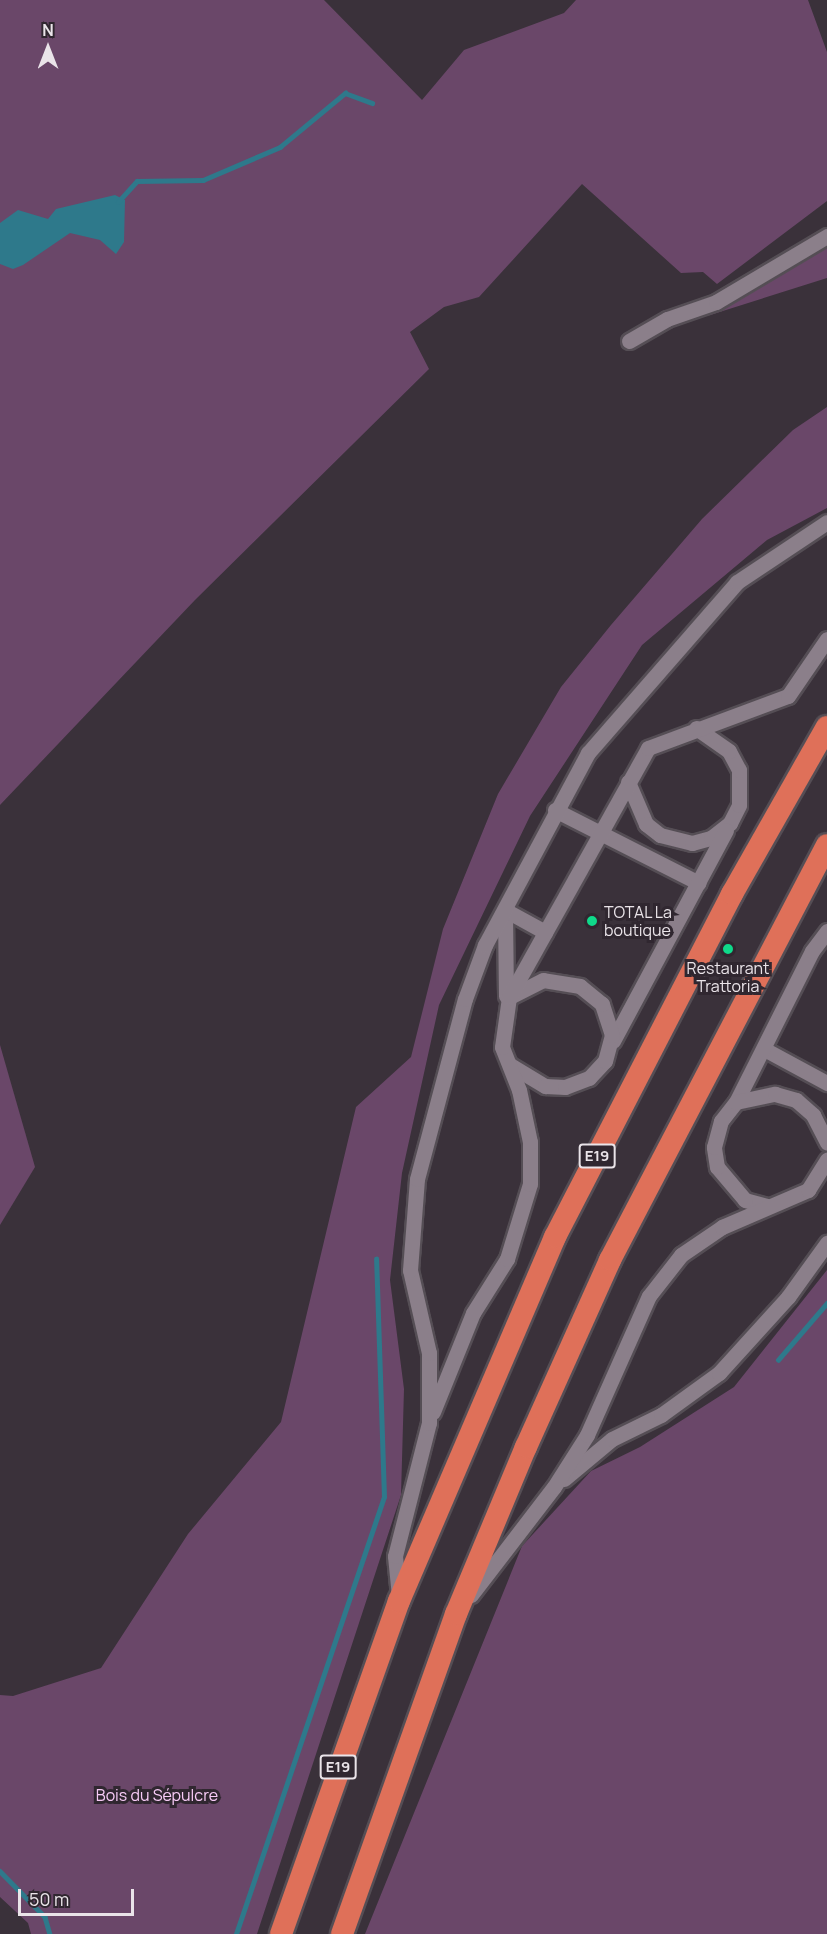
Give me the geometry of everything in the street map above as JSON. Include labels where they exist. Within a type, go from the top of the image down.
[{"type":"highway","name":"E19","points":[[281,1934],[399,1601],[555,1237],[732,894],[827,728]]},
{"type":"highway","points":[[342,1934],[456,1614],[610,1260],[827,845]]},
{"type":"street","points":[[629,341],[667,319],[716,303],[827,236]]},
{"type":"street","points":[[429,1423],[429,1353],[410,1270],[417,1179],[465,999],[505,910],[555,810],[588,753],[737,582],[827,522]]},
{"type":"street","points":[[507,1003],[648,748],[696,728],[734,721],[788,696],[827,639]]},
{"type":"street","points":[[508,1064],[545,1086],[566,1087],[589,1078],[611,1044],[739,805],[739,770],[729,751],[696,728]]},
{"type":"street","points":[[628,782],[646,824],[660,835],[692,843],[711,838],[730,823]]},
{"type":"street","points":[[555,810],[601,831],[699,883]]},
{"type":"street","points":[[505,910],[545,932]]},
{"type":"street","points":[[399,1601],[396,1556],[429,1423],[449,1364],[507,1258],[524,1212],[530,1142],[508,1064],[501,1029],[507,1003],[509,974],[505,910]]},
{"type":"street","points":[[767,1206],[745,1200],[717,1167],[714,1147],[721,1121],[736,1102],[812,951],[827,931]]},
{"type":"street","points":[[507,1003],[543,980],[580,986],[602,1004],[611,1044]]},
{"type":"street","points":[[764,1049],[827,1083]]},
{"type":"street","points":[[736,1102],[775,1094],[796,1100],[813,1115],[827,1143]]},
{"type":"street","points":[[456,1614],[554,1487],[587,1435],[649,1296],[681,1255],[722,1227],[808,1190],[827,1160]]},
{"type":"street","points":[[554,1487],[612,1439],[661,1415],[719,1373],[788,1297],[827,1243]]},
{"type":"green space","points":[[0,0],[324,0],[422,100],[464,50],[564,13],[576,0],[808,0],[827,52],[827,201],[717,284],[703,272],[681,273],[582,184],[479,297],[444,307],[410,332],[429,369],[195,600],[0,805]]},
{"type":"green space","points":[[827,245],[827,278],[707,316],[809,257]]},
{"type":"green space","name":"Bois du Sépulcre","points":[[827,407],[827,508],[767,540],[642,645],[530,816],[439,1005],[402,1173],[390,1280],[404,1389],[401,1495],[257,1934],[31,1934],[28,1923],[0,1897],[0,1695],[13,1696],[101,1668],[188,1534],[281,1422],[356,1107],[411,1057],[443,929],[498,794],[561,687],[611,625],[702,519],[793,430]]},
{"type":"green space","points":[[0,1045],[35,1167],[0,1225]]},
{"type":"green space","points":[[827,1270],[827,1934],[365,1934],[522,1546],[591,1471],[640,1447],[734,1387]]},
{"type":"water","points":[[115,195],[125,200],[124,242],[116,254],[100,240],[70,233],[23,265],[13,269],[0,264],[0,223],[18,210],[48,219],[56,209]]},
{"type":"waterway","points":[[118,202],[137,181],[203,180],[280,147],[345,93],[372,103]]},
{"type":"waterway","points":[[236,1934],[384,1497],[376,1259]]},
{"type":"waterway","points":[[778,1360],[827,1303]]},
{"type":"waterway","points":[[0,1871],[45,1917],[50,1934]]},
{"type":"place","name":"TOTAL La boutique","points":[[592,921]]},
{"type":"place","name":"Restaurant Trattoria","points":[[728,949]]}]
